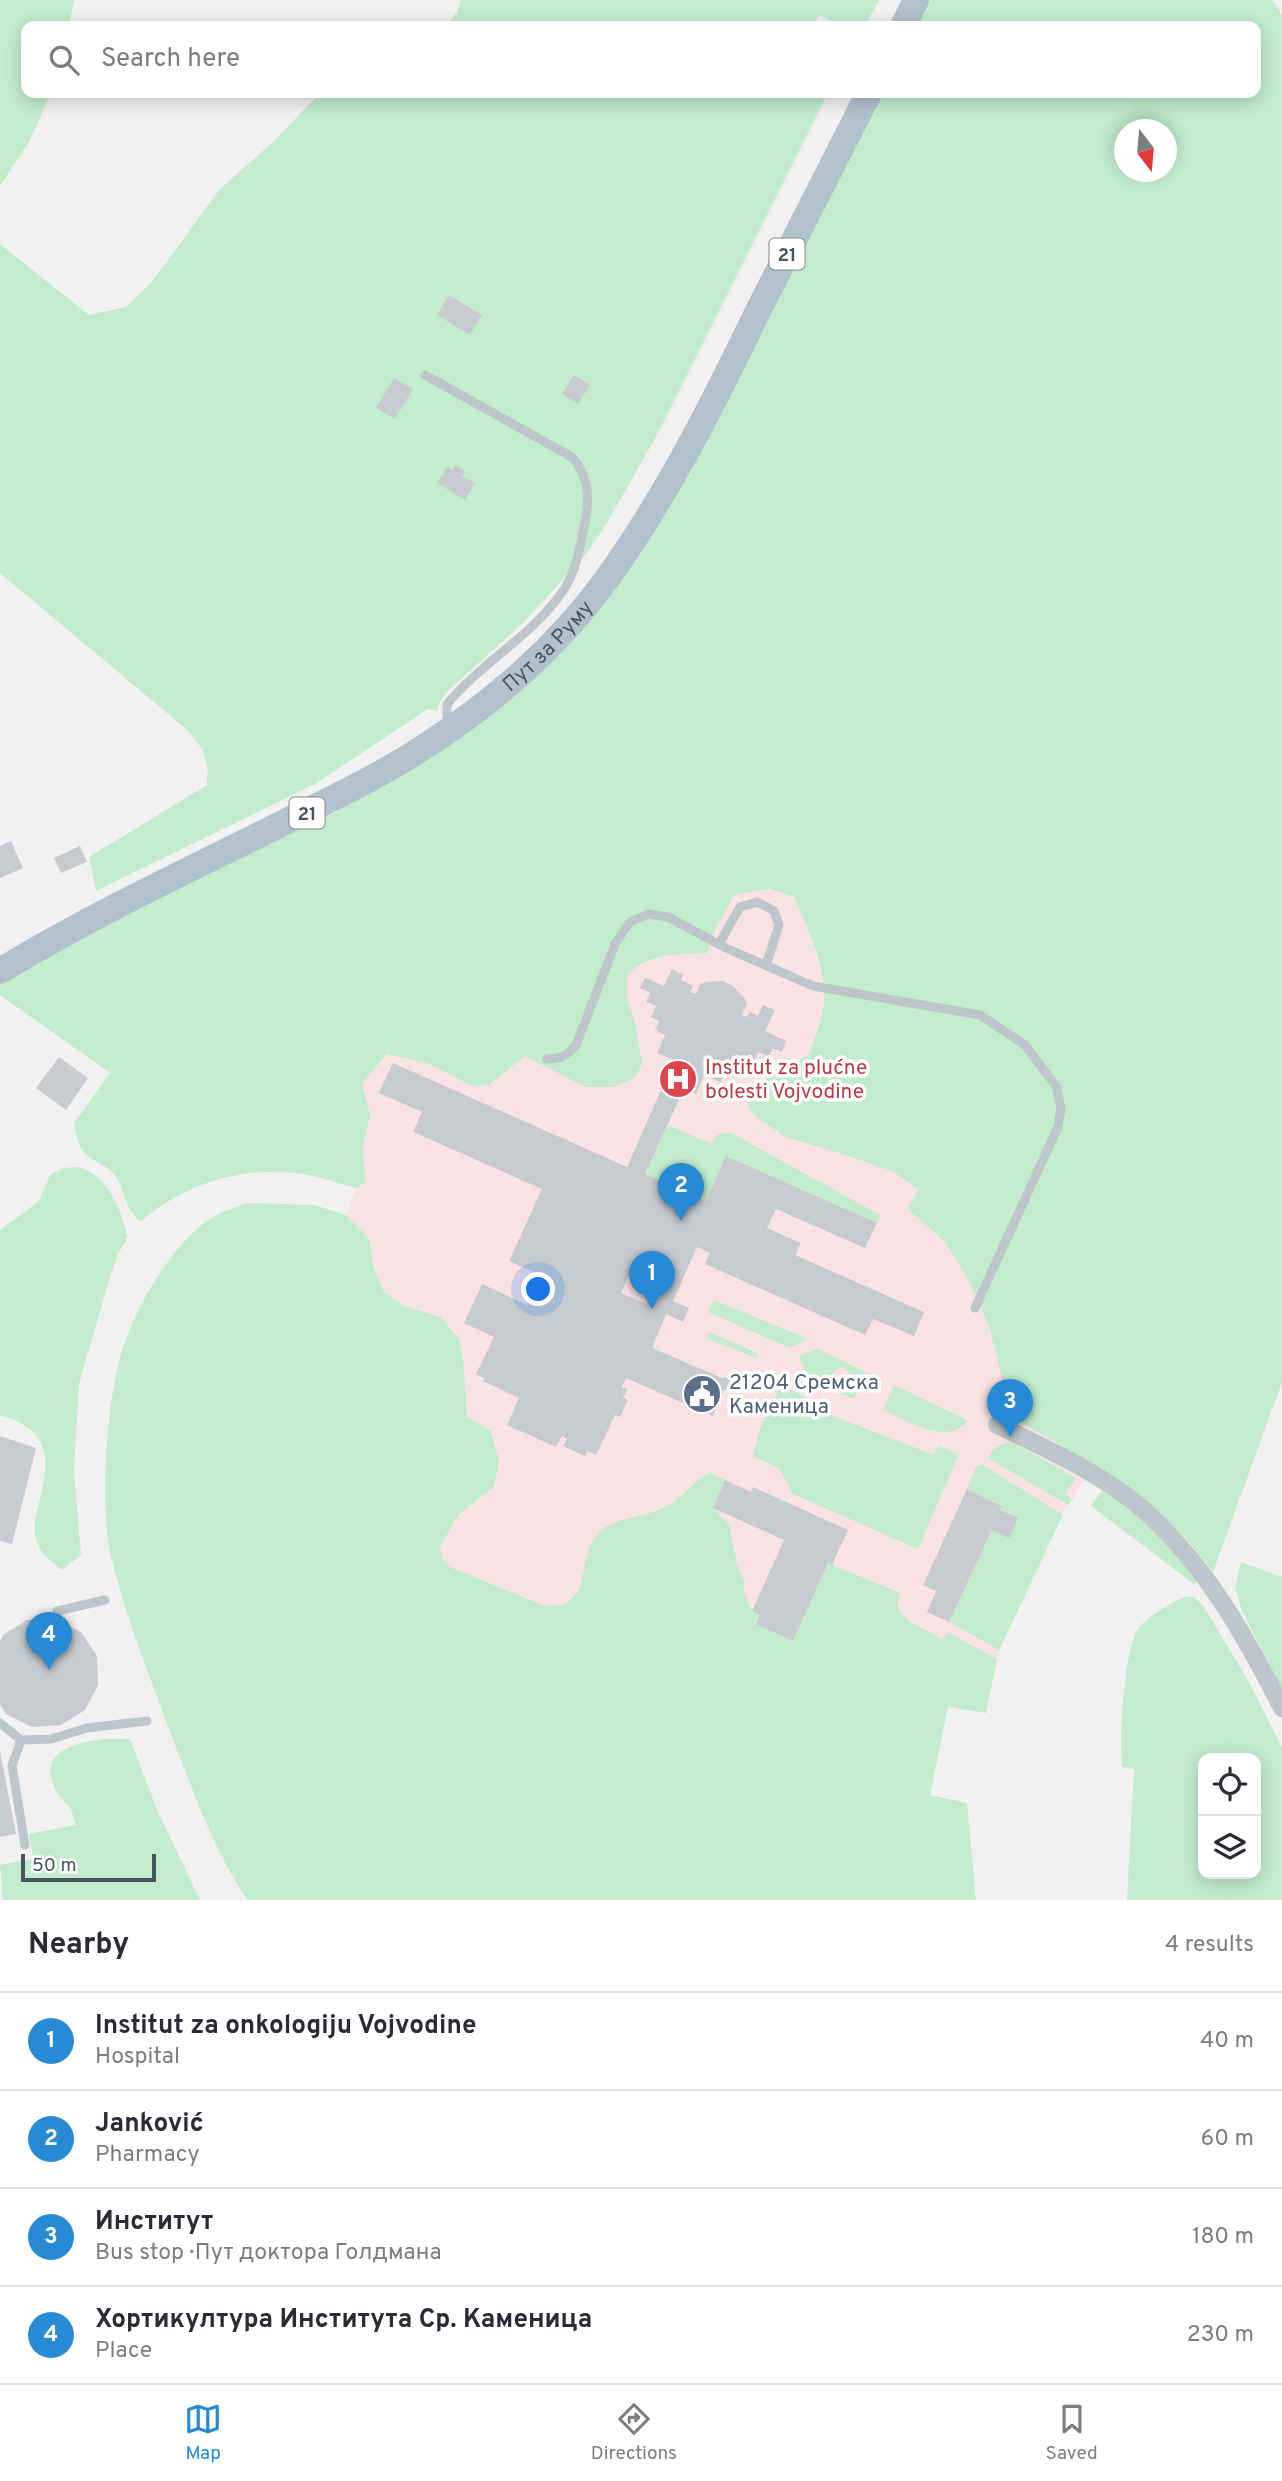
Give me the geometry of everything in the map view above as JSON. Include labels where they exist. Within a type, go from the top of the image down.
[{"type":"main road","points":[[906,21],[916,0]]},
{"type":"main road","name":"Пут за Руму","points":[[0,971],[108,911],[314,809],[414,753],[448,731],[521,672],[557,637],[605,582],[649,517],[707,415],[866,98]]},
{"type":"street","points":[[997,1425],[1101,1480],[1143,1510],[1174,1539],[1218,1594],[1251,1646],[1282,1708]]},
{"type":"lane","points":[[425,375],[572,457],[582,470],[587,494],[587,517],[565,588],[529,628],[447,704],[448,731]]},
{"type":"lane","points":[[719,944],[740,907],[757,902],[774,911],[779,925],[766,965]]},
{"type":"lane","points":[[547,1059],[559,1059],[568,1055],[576,1045],[616,942],[631,922],[648,914],[667,917],[719,944],[813,986],[980,1015],[1025,1045],[1056,1086],[1061,1108],[1058,1127],[975,1308]]},
{"type":"lane","points":[[57,1611],[105,1600]]},
{"type":"lane","points":[[0,1723],[21,1740],[51,1739],[87,1728],[147,1721]]},
{"type":"lane","points":[[21,1740],[12,1766],[25,1845]]},
{"type":"shaded area","points":[[770,889],[794,897],[824,979],[823,1012],[808,1055],[743,1092],[833,1151],[892,1171],[918,1189],[908,1209],[946,1243],[972,1285],[990,1329],[1009,1406],[1018,1421],[1093,1464],[1067,1505],[999,1650],[986,1713],[948,1706],[545,1606],[450,1567],[443,1561],[440,1547],[458,1515],[495,1487],[499,1462],[491,1431],[467,1417],[459,1339],[441,1317],[404,1306],[384,1292],[374,1268],[369,1238],[346,1215],[356,1188],[367,1182],[362,1151],[370,1115],[362,1083],[387,1054],[430,1064],[460,1080],[489,1085],[525,1056],[585,1087],[642,1063],[636,1027],[627,997],[627,976],[636,964],[674,954],[707,953],[733,895]]},
{"type":"green space","points":[[0,0],[74,0],[70,21],[21,21],[21,98],[49,98],[30,140],[0,186]]},
{"type":"green space","points":[[461,0],[879,0],[868,21],[832,21],[819,15],[816,21],[451,21]]},
{"type":"green space","points":[[927,0],[1273,0],[1282,15],[1282,1382],[1213,1572],[1185,1537],[1102,1469],[1018,1421],[1009,1406],[990,1329],[971,1285],[946,1243],[908,1209],[918,1189],[892,1171],[785,1137],[752,1113],[743,1092],[808,1055],[818,1030],[824,999],[824,984],[817,954],[794,897],[770,889],[734,895],[707,953],[663,956],[634,968],[627,976],[627,997],[636,1027],[642,1063],[636,1077],[614,1087],[585,1087],[525,1056],[489,1085],[472,1086],[430,1064],[387,1054],[362,1083],[370,1115],[362,1151],[367,1182],[356,1188],[303,1174],[259,1172],[238,1175],[196,1187],[177,1196],[141,1221],[136,1218],[115,1176],[80,1147],[74,1123],[110,1073],[0,995],[0,982],[229,862],[332,814],[400,777],[559,652],[877,98],[1261,98],[1261,21],[916,21]]},
{"type":"green space","points":[[315,98],[826,98],[658,433],[607,523],[586,554],[523,623],[448,691],[439,704],[438,711],[428,709],[315,784],[96,891],[89,857],[207,785],[206,760],[201,748],[186,729],[0,573],[0,244],[89,315],[126,307],[152,282],[220,189],[274,141]]},
{"type":"green space","points":[[668,1125],[711,1144],[718,1134],[731,1133],[880,1215],[877,1223],[726,1156],[706,1201],[645,1174]]},
{"type":"green space","points":[[78,1167],[89,1171],[105,1185],[117,1204],[128,1237],[111,1273],[79,1384],[74,1470],[81,1555],[62,1570],[39,1547],[35,1531],[45,1469],[42,1445],[28,1428],[0,1415],[0,1230],[38,1202],[51,1174],[64,1168]]},
{"type":"green space","points":[[247,1203],[314,1205],[346,1215],[369,1238],[374,1268],[384,1292],[404,1306],[441,1317],[459,1339],[467,1417],[491,1431],[499,1462],[494,1487],[458,1515],[440,1547],[443,1560],[450,1567],[545,1606],[564,1605],[579,1590],[589,1550],[601,1531],[617,1522],[663,1508],[710,1472],[725,1480],[713,1508],[729,1525],[737,1564],[744,1581],[744,1593],[752,1611],[760,1615],[756,1624],[793,1640],[828,1563],[900,1593],[897,1606],[917,1626],[941,1639],[949,1633],[997,1659],[986,1713],[948,1707],[930,1795],[967,1803],[976,1900],[248,1900],[236,1883],[206,1824],[133,1630],[112,1561],[105,1490],[107,1437],[114,1388],[130,1328],[150,1288],[190,1236],[214,1216]]},
{"type":"green space","points":[[714,1300],[808,1339],[790,1348],[708,1312]]},
{"type":"green space","points":[[709,1332],[757,1353],[758,1359],[706,1338]]},
{"type":"green space","points":[[817,1349],[866,1372],[854,1399],[838,1392],[841,1386],[851,1379],[850,1373],[844,1367],[833,1373],[833,1381],[837,1385],[835,1391],[808,1380],[799,1356]]},
{"type":"green space","points":[[781,1385],[804,1396],[807,1406],[934,1455],[938,1446],[959,1454],[918,1549],[793,1494],[779,1468],[753,1456],[760,1429]]},
{"type":"green space","points":[[894,1385],[967,1422],[948,1432],[937,1431],[914,1425],[883,1410]]},
{"type":"green space","points":[[1004,1443],[1014,1443],[1076,1478],[1065,1494],[1073,1499],[1068,1505],[988,1458],[993,1450]]},
{"type":"green space","points":[[983,1465],[1063,1515],[999,1650],[949,1622],[992,1530],[1017,1518],[1000,1510],[1002,1505],[967,1489],[976,1467]]},
{"type":"green space","points":[[1103,1489],[1154,1531],[1199,1579],[1194,1584],[1091,1506]]},
{"type":"green space","points":[[1241,1562],[1282,1577],[1282,1689],[1242,1611],[1235,1588]]},
{"type":"green space","points":[[1186,1596],[1195,1598],[1204,1607],[1250,1684],[1282,1747],[1282,1900],[1127,1900],[1134,1769],[1122,1767],[1121,1737],[1126,1672],[1140,1626],[1156,1613]]},
{"type":"green space","points":[[103,1739],[130,1739],[157,1810],[200,1900],[3,1900],[0,1865],[33,1859],[29,1834],[76,1825],[71,1809],[58,1794],[51,1778],[54,1759],[69,1747]]},
{"type":"building","points":[[449,295],[482,315],[470,335],[437,315]]},
{"type":"building","points":[[574,375],[590,385],[578,404],[562,394]]},
{"type":"building","points":[[394,378],[413,389],[395,419],[376,408]]},
{"type":"building","points":[[455,465],[465,471],[462,476],[475,483],[465,500],[437,483],[447,467],[452,470]]},
{"type":"building","points":[[11,841],[23,868],[0,878],[0,846]]},
{"type":"building","points":[[80,846],[87,862],[61,873],[54,858]]},
{"type":"building","points":[[672,969],[683,975],[681,980],[693,986],[690,992],[696,994],[700,984],[723,981],[733,986],[745,999],[747,1004],[742,1015],[747,1017],[750,1012],[758,1016],[763,1005],[775,1010],[765,1031],[786,1041],[782,1052],[773,1048],[769,1057],[758,1052],[754,1063],[743,1058],[739,1068],[729,1063],[721,1082],[704,1075],[696,1094],[684,1089],[645,1174],[706,1201],[726,1156],[877,1223],[865,1248],[776,1209],[767,1228],[801,1243],[795,1255],[924,1312],[914,1336],[873,1319],[865,1335],[705,1264],[710,1253],[697,1247],[673,1301],[689,1308],[683,1322],[666,1314],[652,1348],[722,1378],[754,1372],[756,1383],[724,1390],[713,1416],[626,1378],[622,1387],[627,1389],[623,1398],[628,1400],[620,1417],[615,1415],[596,1455],[587,1451],[585,1456],[563,1446],[567,1439],[562,1436],[556,1447],[507,1425],[519,1398],[483,1381],[484,1378],[476,1374],[494,1337],[464,1323],[482,1284],[527,1305],[540,1275],[509,1261],[542,1189],[413,1132],[422,1112],[379,1093],[393,1063],[627,1167],[674,1060],[657,1053],[665,1035],[655,1030],[659,1021],[651,1017],[656,1006],[646,1002],[650,993],[640,988],[645,978],[664,986]],"holes":[[[632,1269],[657,1279],[646,1304],[621,1293]]]},
{"type":"building","points":[[59,1057],[88,1078],[66,1110],[36,1088]]},
{"type":"building","points":[[0,1436],[36,1448],[12,1544],[0,1541]]},
{"type":"building","points":[[725,1480],[751,1492],[753,1487],[848,1530],[832,1565],[828,1563],[793,1641],[756,1624],[760,1615],[752,1611],[784,1540],[713,1508]]},
{"type":"building","points":[[967,1489],[1002,1506],[1000,1510],[1018,1518],[1009,1538],[992,1530],[949,1622],[927,1612],[936,1591],[923,1585]]},
{"type":"building","points":[[56,1619],[81,1632],[97,1656],[98,1685],[85,1710],[61,1725],[32,1727],[6,1714],[0,1704],[0,1641],[3,1635],[27,1620]]},
{"type":"building","points":[[0,1751],[16,1834],[0,1837]]},
{"type":"place","name":"Institut za plućne bolesti Vojvodine","points":[[678,1079]]},
{"type":"place","name":"Janković","points":[[681,1221]]},
{"type":"place","name":"Institut za onkologiju Vojvodine","points":[[652,1309]]},
{"type":"place","name":"21204 Сремска Каменица","points":[[702,1394]]},
{"type":"place","name":"Институт","points":[[1010,1437]]},
{"type":"place","name":"Хортикултура Института Ср. Каменица","points":[[49,1670]]}]
